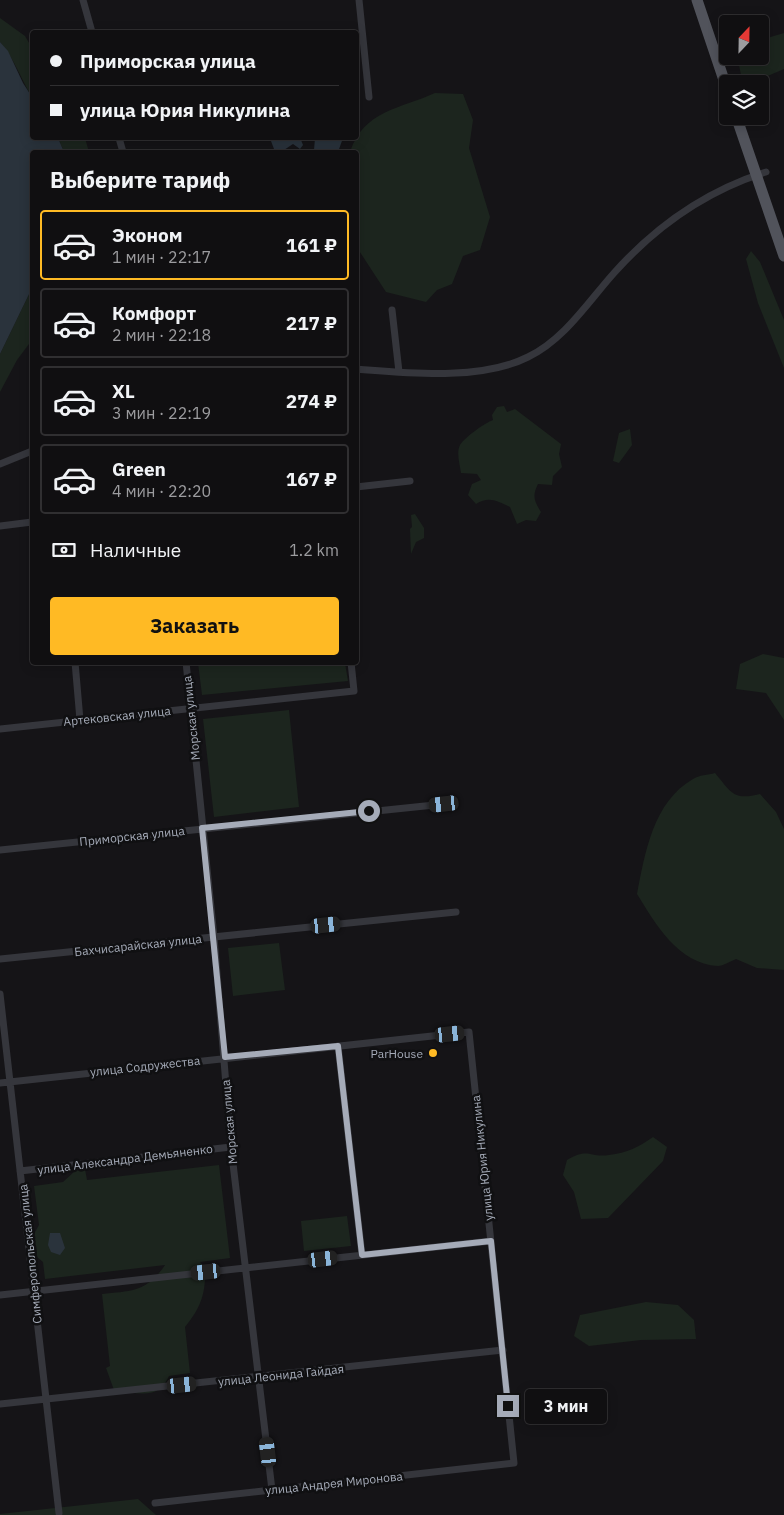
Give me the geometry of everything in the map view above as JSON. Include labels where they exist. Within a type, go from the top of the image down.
[{"type":"main road","points":[[697,0],[722,75]]},
{"type":"main road","points":[[740,125],[761,174],[784,256]]},
{"type":"street","points":[[83,0],[91,30]]},
{"type":"street","points":[[359,0],[360,36],[369,97]]},
{"type":"street","points":[[359,369],[445,373],[484,369],[512,363],[538,352],[571,323],[635,251],[670,220],[719,190],[761,174]]},
{"type":"street","points":[[392,310],[399,372]]},
{"type":"street","points":[[0,464],[30,452]]},
{"type":"street","points":[[359,487],[410,481]]},
{"type":"street","points":[[0,526],[30,522]]},
{"type":"street","points":[[75,665],[80,720]]},
{"type":"street","name":"Морская улица","points":[[186,665],[214,937],[231,1147],[272,1490]]},
{"type":"street","name":"Артековская улица","points":[[0,729],[354,691],[351,665]]},
{"type":"street","name":"Приморская улица","points":[[0,850],[444,804]]},
{"type":"street","name":"Бахчисарайская улица","points":[[0,959],[456,912]]},
{"type":"street","name":"Симферопольская улица","points":[[0,994],[59,1514]]},
{"type":"street","name":"улица Содружества","points":[[0,1082],[469,1032]]},
{"type":"street","name":"улица Юрия Никулина","points":[[469,1032],[514,1463]]},
{"type":"street","points":[[338,1046],[362,1255]]},
{"type":"street","name":"улица Александра Демьяненко","points":[[20,1171],[231,1147]]},
{"type":"street","points":[[0,1295],[491,1241]]},
{"type":"street","name":"улица Леонида Гайдая","points":[[0,1404],[503,1350]]},
{"type":"street","name":"улица Андрея Миронова","points":[[155,1503],[514,1463]]},
{"type":"shaded area","points":[[0,18],[25,36],[30,45],[30,93],[5,48],[0,42]]},
{"type":"shaded area","points":[[784,33],[784,69],[769,75],[741,75],[739,65],[769,65],[769,37]]},
{"type":"shaded area","points":[[0,42],[8,51],[30,94],[30,140],[59,140],[63,150],[30,150],[30,292],[0,354]]},
{"type":"shaded area","points":[[435,93],[463,94],[473,120],[469,148],[490,217],[480,250],[463,256],[452,284],[437,290],[426,302],[386,292],[359,251],[359,150],[351,150],[355,140],[359,140],[359,134],[364,127],[374,119]]},
{"type":"shaded area","points":[[59,140],[86,140],[88,150],[63,150]]},
{"type":"shaded area","points":[[301,140],[303,145],[300,149],[293,144],[284,150],[276,150],[271,141]]},
{"type":"shaded area","points":[[315,140],[342,140],[339,150],[314,150]]},
{"type":"shaded area","points":[[751,251],[760,262],[784,320],[784,368],[758,303],[746,259]]},
{"type":"shaded area","points":[[30,292],[30,343],[17,360],[0,392],[0,354]]},
{"type":"shaded area","points":[[504,406],[507,412],[515,409],[561,444],[559,454],[562,467],[553,476],[552,485],[538,484],[536,488],[535,498],[541,512],[536,521],[526,520],[517,524],[510,507],[497,501],[485,500],[476,504],[468,495],[472,484],[481,480],[477,474],[461,473],[458,455],[460,445],[475,431],[493,420],[492,415],[497,407]]},
{"type":"shaded area","points":[[630,429],[632,445],[619,463],[613,461],[619,433]]},
{"type":"shaded area","points":[[415,514],[424,528],[424,538],[416,542],[411,554],[411,515]]},
{"type":"shaded area","points":[[763,654],[784,658],[784,720],[766,693],[736,689],[740,664]]},
{"type":"shaded area","points":[[198,665],[345,665],[348,681],[202,695]]},
{"type":"shaded area","points":[[289,710],[299,807],[214,817],[203,719]]},
{"type":"shaded area","points":[[715,773],[733,793],[744,796],[760,794],[776,812],[784,829],[784,970],[757,968],[736,959],[718,966],[704,964],[691,958],[669,940],[637,894],[653,830],[668,801],[679,789],[693,779]]},
{"type":"shaded area","points":[[279,943],[285,990],[233,996],[228,948]]},
{"type":"shaded area","points":[[653,1137],[667,1147],[663,1161],[608,1218],[581,1219],[574,1192],[563,1175],[567,1160],[585,1153],[602,1156],[622,1153],[638,1147]]},
{"type":"shaded area","points":[[219,1165],[230,1258],[200,1262],[205,1268],[205,1285],[199,1307],[185,1327],[190,1373],[169,1376],[159,1389],[146,1394],[114,1390],[106,1368],[110,1366],[102,1294],[130,1291],[145,1285],[165,1265],[45,1279],[43,1262],[37,1257],[34,1234],[39,1225],[34,1186],[63,1182],[75,1171],[85,1169],[87,1180]]},
{"type":"shaded area","points":[[347,1216],[351,1246],[304,1251],[301,1221]]},
{"type":"shaded area","points":[[50,1233],[60,1233],[65,1248],[60,1255],[51,1252],[48,1245]]},
{"type":"shaded area","points":[[646,1302],[678,1305],[694,1320],[696,1339],[641,1340],[589,1346],[574,1336],[580,1315]]},
{"type":"shaded area","points":[[138,1499],[156,1515],[0,1515],[0,1514]]},
{"type":"place","name":"ParHouse","points":[[433,1053]]},
{"type":"route","points":[[369,811],[202,828],[225,1057],[338,1046],[362,1255],[491,1241],[508,1406]]}]
